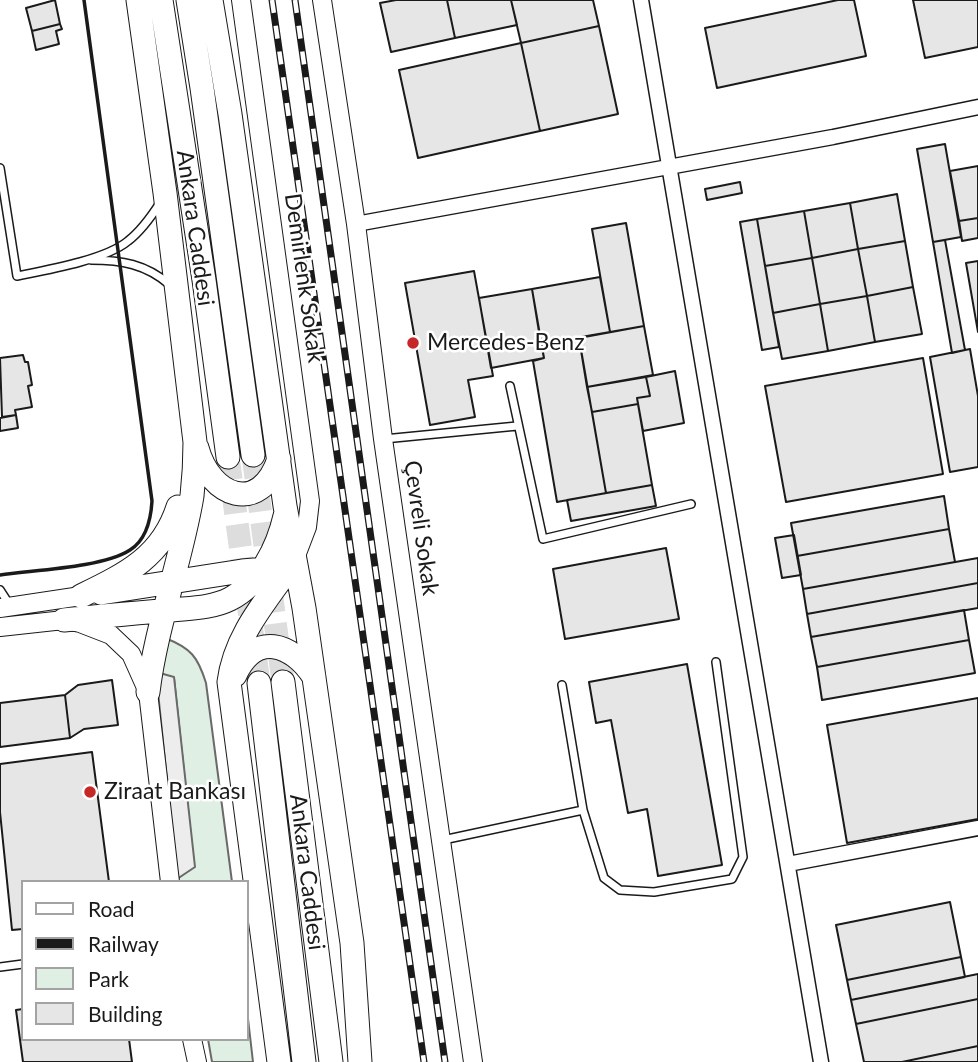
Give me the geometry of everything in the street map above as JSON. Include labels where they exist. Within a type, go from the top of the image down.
[{"type":"highway","points":[[138,0],[178,293],[195,442],[192,495],[156,642],[148,692]]},
{"type":"highway","name":"Ankara Caddesi","points":[[161,0],[228,457]]},
{"type":"highway","name":"Ankara Caddesi","points":[[188,0],[253,455]]},
{"type":"highway","points":[[212,0],[286,510],[278,571],[233,657],[229,682],[252,902],[267,969],[279,1062]]},
{"type":"highway","points":[[81,596],[139,564],[156,549],[170,529],[182,488],[185,407],[189,385]]},
{"type":"highway","points":[[195,442],[206,473],[221,488],[240,495],[261,489],[275,471],[279,459]]},
{"type":"highway","points":[[286,510],[275,547],[278,571],[304,608],[352,943],[360,1062]]},
{"type":"highway","points":[[81,596],[242,571],[278,571]]},
{"type":"highway","points":[[64,620],[224,602],[278,571]]},
{"type":"highway","points":[[231,696],[235,673],[242,660],[253,650],[266,646],[294,653],[314,677]]},
{"type":"highway","name":"Ankara Caddesi","points":[[283,681],[331,1062]]},
{"type":"highway","name":"Ankara Caddesi","points":[[259,683],[304,1062]]},
{"type":"highway","points":[[248,954],[267,969]]},
{"type":"highway","points":[[357,1021],[367,1062]]},
{"type":"street","name":"Demirlenk Sokak","points":[[240,0],[310,501],[307,527],[278,571]]},
{"type":"street","name":"Çevreli Sokak","points":[[322,0],[356,224],[383,439],[473,1062]]},
{"type":"street","points":[[641,0],[821,1062]]},
{"type":"street","points":[[356,224],[833,137],[978,107]]},
{"type":"street","points":[[5,607],[81,596]]},
{"type":"street","points":[[0,627],[64,620],[101,630],[120,641],[136,663],[148,692],[170,880]]},
{"type":"street","points":[[788,864],[978,828]]},
{"type":"street","points":[[192,1041],[197,1062]]},
{"type":"lane","points":[[0,168],[17,276],[83,260],[108,252],[128,241],[151,217],[165,193]]},
{"type":"lane","points":[[83,260],[115,260],[136,265],[155,274],[178,293]]},
{"type":"lane","points":[[510,386],[543,539],[691,504]]},
{"type":"lane","points":[[383,439],[517,426]]},
{"type":"lane","points":[[0,590],[5,607]]},
{"type":"lane","points":[[562,685],[583,810],[604,878],[620,890],[654,892],[732,879],[743,857],[716,662]]},
{"type":"lane","points":[[442,841],[583,810]]},
{"type":"lane","points":[[0,967],[21,964]]},
{"type":"green space","points":[[165,638],[192,654],[200,666],[206,683],[232,880],[177,880],[194,866],[174,678],[156,672]]},
{"type":"green space","points":[[248,1019],[253,1062],[212,1062],[208,1041],[248,1041]]},
{"type":"shaded area","points":[[156,672],[174,677],[195,867],[177,879]]},
{"type":"building","points":[[55,0],[60,24],[32,31],[26,8]]},
{"type":"building","points":[[396,0],[447,0],[455,38],[391,52],[380,3]]},
{"type":"building","points":[[447,0],[511,0],[517,25],[455,38]]},
{"type":"building","points":[[511,0],[593,0],[599,26],[521,43]]},
{"type":"building","points":[[838,0],[854,0],[866,56],[717,88],[705,28]]},
{"type":"building","points":[[913,0],[978,0],[978,47],[925,58]]},
{"type":"building","points":[[60,24],[62,29],[56,31],[59,44],[36,50],[32,31]]},
{"type":"building","points":[[599,26],[618,114],[540,131],[521,43]]},
{"type":"building","points":[[521,43],[540,131],[418,158],[399,70]]},
{"type":"building","points":[[945,144],[961,237],[933,242],[917,149]]},
{"type":"building","points":[[978,166],[978,218],[959,221],[950,171]]},
{"type":"building","points":[[740,182],[742,193],[707,200],[705,189]]},
{"type":"building","points":[[897,194],[905,241],[858,249],[850,203]]},
{"type":"building","points":[[850,203],[858,249],[812,258],[804,211]]},
{"type":"building","points":[[804,211],[812,258],[765,266],[757,219]]},
{"type":"building","points":[[978,218],[978,238],[962,241],[959,221]]},
{"type":"building","points":[[757,219],[779,347],[762,350],[740,222]]},
{"type":"building","points":[[626,223],[644,326],[610,332],[592,229]]},
{"type":"building","points":[[945,240],[965,350],[952,353],[933,242]]},
{"type":"building","points":[[905,241],[913,287],[867,296],[858,249]]},
{"type":"building","points":[[858,249],[867,296],[820,304],[812,258]]},
{"type":"building","points":[[812,258],[820,304],[773,313],[765,266]]},
{"type":"building","points":[[978,261],[978,332],[966,263]]},
{"type":"building","points":[[474,271],[493,376],[468,380],[475,417],[430,425],[405,283]]},
{"type":"building","points":[[600,277],[610,332],[541,344],[532,289]]},
{"type":"building","points":[[913,287],[922,334],[875,342],[867,296]]},
{"type":"building","points":[[532,289],[544,358],[491,368],[479,298]]},
{"type":"building","points":[[867,296],[875,342],[828,351],[820,304]]},
{"type":"building","points":[[820,304],[828,351],[782,359],[773,313]]},
{"type":"building","points":[[644,326],[653,375],[587,387],[579,338]]},
{"type":"building","points":[[579,338],[606,493],[557,502],[533,361],[544,358],[541,344]]},
{"type":"building","points":[[970,349],[978,396],[978,467],[950,472],[930,357]]},
{"type":"building","points":[[23,355],[25,362],[28,362],[32,385],[28,386],[32,407],[15,410],[16,415],[2,417],[0,358]]},
{"type":"building","points":[[923,358],[943,474],[786,502],[765,386]]},
{"type":"building","points":[[675,371],[684,423],[643,431],[637,398],[650,396],[646,377]]},
{"type":"building","points":[[646,377],[650,396],[637,398],[638,404],[592,412],[587,387]]},
{"type":"building","points":[[638,404],[652,485],[606,493],[592,412]]},
{"type":"building","points":[[16,415],[18,428],[0,431],[0,418]]},
{"type":"building","points":[[652,485],[656,506],[571,521],[567,500]]},
{"type":"building","points":[[944,496],[949,529],[797,556],[791,523]]},
{"type":"building","points":[[949,529],[955,562],[803,589],[797,556]]},
{"type":"building","points":[[794,535],[801,575],[782,578],[775,538]]},
{"type":"building","points":[[666,548],[679,619],[565,639],[553,569]]},
{"type":"building","points":[[978,558],[978,583],[807,614],[803,589]]},
{"type":"building","points":[[978,583],[978,608],[811,637],[807,614]]},
{"type":"building","points":[[964,610],[969,640],[817,667],[811,637]]},
{"type":"building","points":[[969,640],[975,673],[822,700],[817,667]]},
{"type":"building","points":[[687,664],[722,865],[658,876],[647,809],[628,813],[611,720],[596,723],[589,682]]},
{"type":"building","points":[[112,680],[118,725],[84,729],[70,738],[65,695],[78,685]]},
{"type":"building","points":[[65,695],[70,738],[0,747],[0,703]]},
{"type":"building","points":[[978,698],[978,819],[847,843],[827,725]]},
{"type":"building","points":[[92,752],[109,880],[21,880],[21,929],[12,930],[0,812],[0,764]]},
{"type":"building","points":[[950,902],[961,957],[847,980],[836,925]]},
{"type":"building","points":[[961,957],[965,977],[851,1000],[847,980]]},
{"type":"building","points":[[978,974],[978,999],[856,1024],[851,1000]]},
{"type":"building","points":[[978,999],[978,1046],[902,1062],[864,1062],[856,1024]]},
{"type":"building","points":[[21,1009],[21,1041],[129,1041],[132,1062],[23,1062],[16,1010]]},
{"type":"building","points":[[978,1046],[978,1062],[902,1062]]},
{"type":"tunnel","points":[[253,455],[283,682]]},
{"type":"tunnel","points":[[228,457],[259,683]]},
{"type":"railway","points":[[272,0],[424,1062]]},
{"type":"railway","points":[[295,0],[445,1062]]},
{"type":"wall","points":[[0,575],[86,565],[118,556],[140,541],[147,528],[151,508],[84,0]]},
{"type":"place","name":"Mercedes-Benz","points":[[413,343]]},
{"type":"place","name":"Ziraat Bankası","points":[[90,792]]}]
